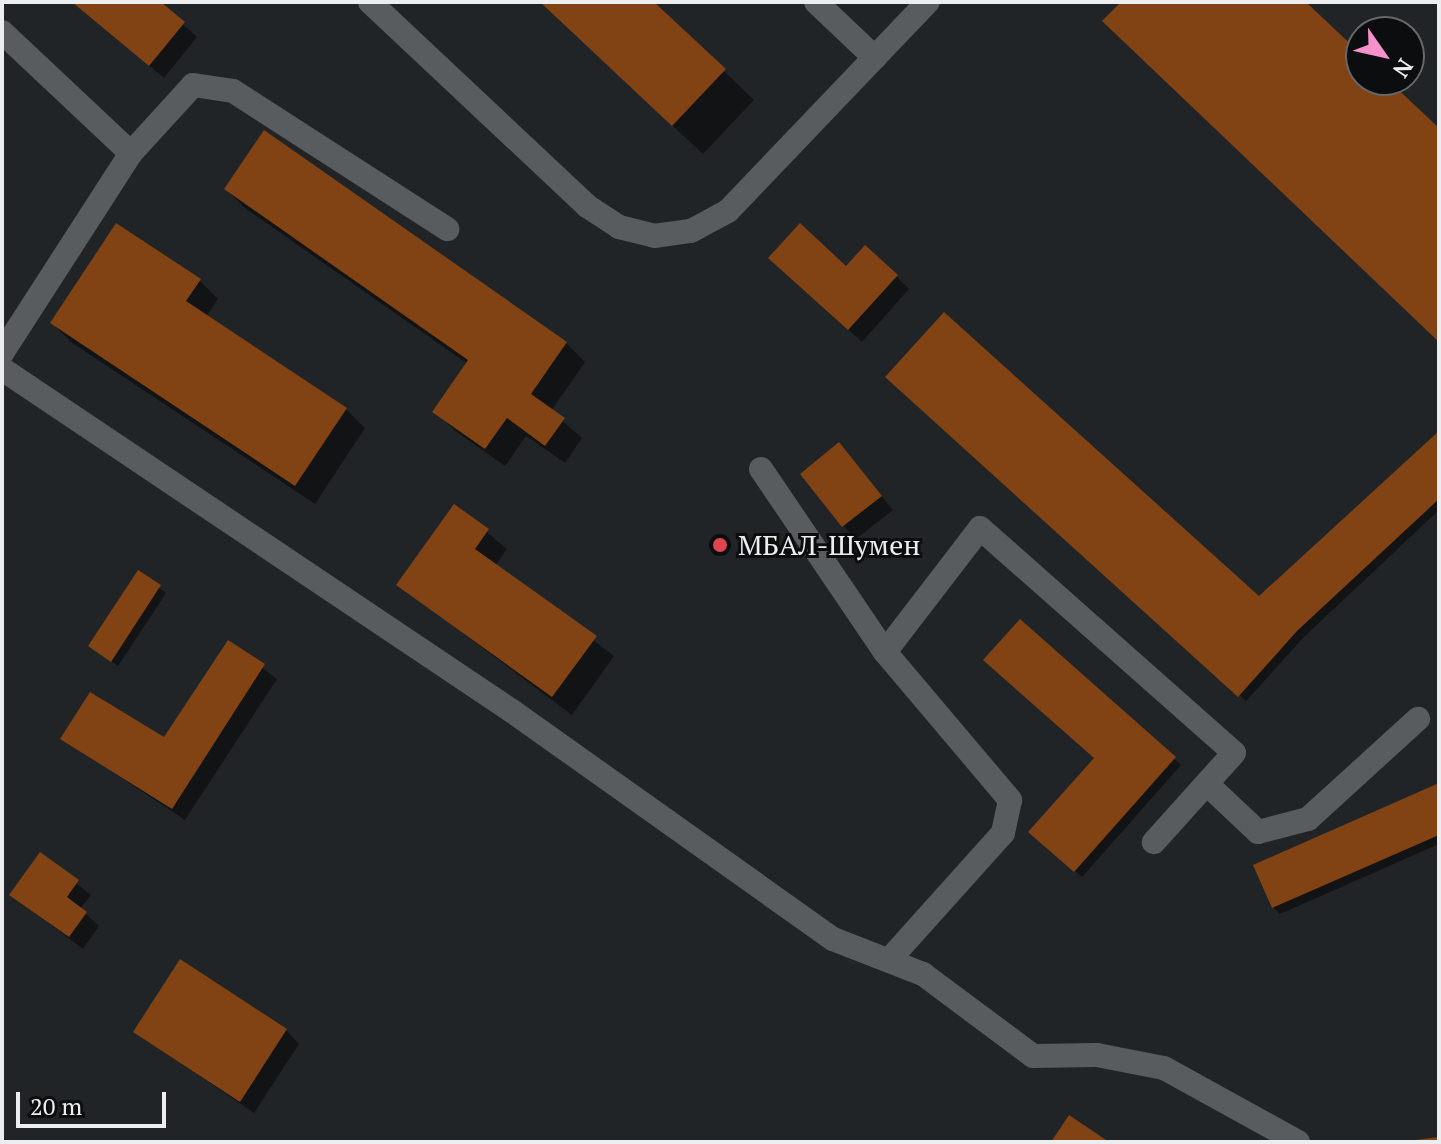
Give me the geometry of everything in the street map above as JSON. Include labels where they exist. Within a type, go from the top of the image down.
[{"type":"street","points":[[370,2],[587,206],[619,227],[654,236],[691,231],[728,211],[928,2]]},
{"type":"street","points":[[816,2],[875,58]]},
{"type":"street","points":[[2,32],[131,153]]},
{"type":"street","points":[[2,353],[131,153],[193,85],[233,91],[447,229]]},
{"type":"street","points":[[2,369],[512,711],[833,939],[923,974],[1033,1056],[1097,1055],[1164,1068],[1247,1109],[1298,1142]]},
{"type":"street","points":[[761,469],[885,652],[1010,800],[1003,833],[890,959]]},
{"type":"street","points":[[885,652],[980,528],[1234,753],[1154,842]]},
{"type":"street","points":[[1207,784],[1258,832],[1308,819],[1418,719]]},
{"type":"building","points":[[72,2],[161,2],[185,22],[149,66]]},
{"type":"building","points":[[540,2],[654,2],[726,69],[672,126]]},
{"type":"building","points":[[1121,2],[1306,2],[1345,39],[1345,96],[1405,96],[1439,128],[1439,342],[1102,21]]},
{"type":"building","points":[[264,130],[567,342],[531,394],[565,418],[545,446],[507,418],[485,449],[432,412],[468,360],[224,189]]},
{"type":"building","points":[[116,223],[201,279],[186,301],[347,408],[295,486],[50,323]]},
{"type":"building","points":[[800,223],[846,266],[865,245],[898,275],[848,330],[768,258]]},
{"type":"building","points":[[944,312],[1259,596],[1439,431],[1439,499],[1297,631],[1238,697],[885,377]]},
{"type":"building","points":[[839,442],[882,496],[842,527],[800,474]]},
{"type":"building","points":[[454,504],[489,529],[475,549],[597,636],[552,697],[396,585]]},
{"type":"building","points":[[138,570],[161,585],[111,662],[88,646]]},
{"type":"building","points":[[1020,619],[1176,757],[1074,872],[1028,832],[1094,758],[983,660]]},
{"type":"building","points":[[228,640],[265,664],[172,809],[60,739],[90,692],[164,737]]},
{"type":"building","points":[[1439,783],[1439,835],[1272,908],[1253,865]]},
{"type":"building","points":[[40,852],[79,880],[67,897],[87,912],[69,937],[9,895]]},
{"type":"building","points":[[180,959],[287,1029],[240,1102],[133,1032]]},
{"type":"building","points":[[1069,1115],[1109,1142],[1051,1142]]},
{"type":"building","points":[[1439,1137],[1439,1142],[1415,1142],[1415,1140]]},
{"type":"place","name":"МБАЛ-Шумен","points":[[720,545]]}]
